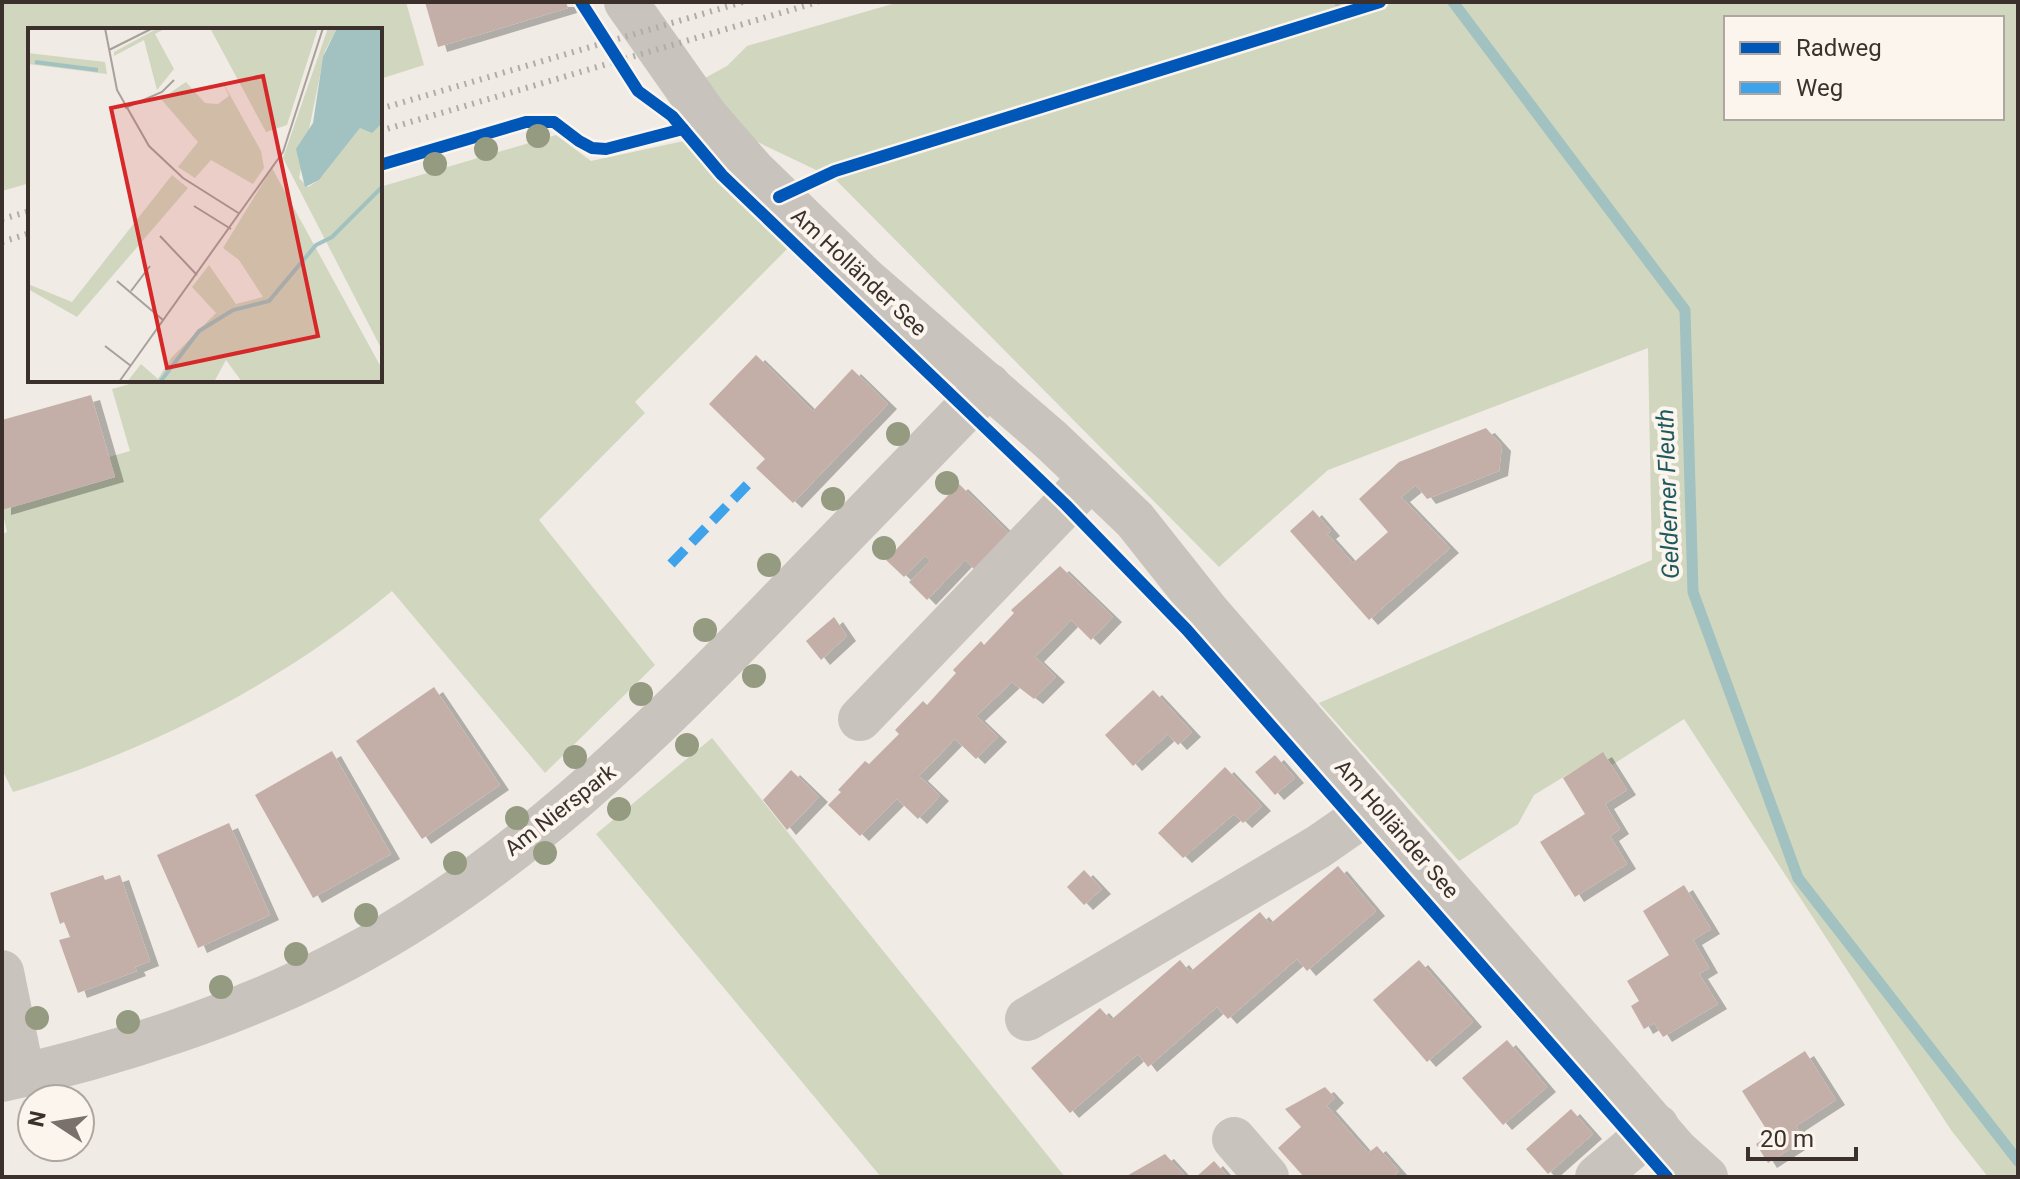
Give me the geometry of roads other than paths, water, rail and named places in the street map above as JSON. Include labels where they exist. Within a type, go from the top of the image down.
[{"type":"street","name":"Am Holländer See","points":[[626,2],[706,116],[753,170],[866,280],[989,385],[1135,520],[1208,612],[1657,1126],[1706,1177]]},
{"type":"street","name":"Am Nierspark","points":[[2,972],[13,1078],[149,1039],[345,960],[448,897],[631,752],[989,385]]},
{"type":"street","points":[[860,719],[1091,478]]},
{"type":"street","points":[[1027,1019],[1318,847],[1377,806]]},
{"type":"street","points":[[1597,1177],[1657,1126]]},
{"type":"street","points":[[1234,1139],[1267,1177]]},
{"type":"waterway","name":"Gelderner Fleuth","points":[[1453,2],[1685,310],[1693,592],[1798,878],[2018,1161]]},
{"type":"railway","points":[[382,108],[743,2]]},
{"type":"railway","points":[[382,130],[818,2]]},
{"type":"railway","points":[[2,219],[28,212]]},
{"type":"railway","points":[[2,242],[28,234]]}]
